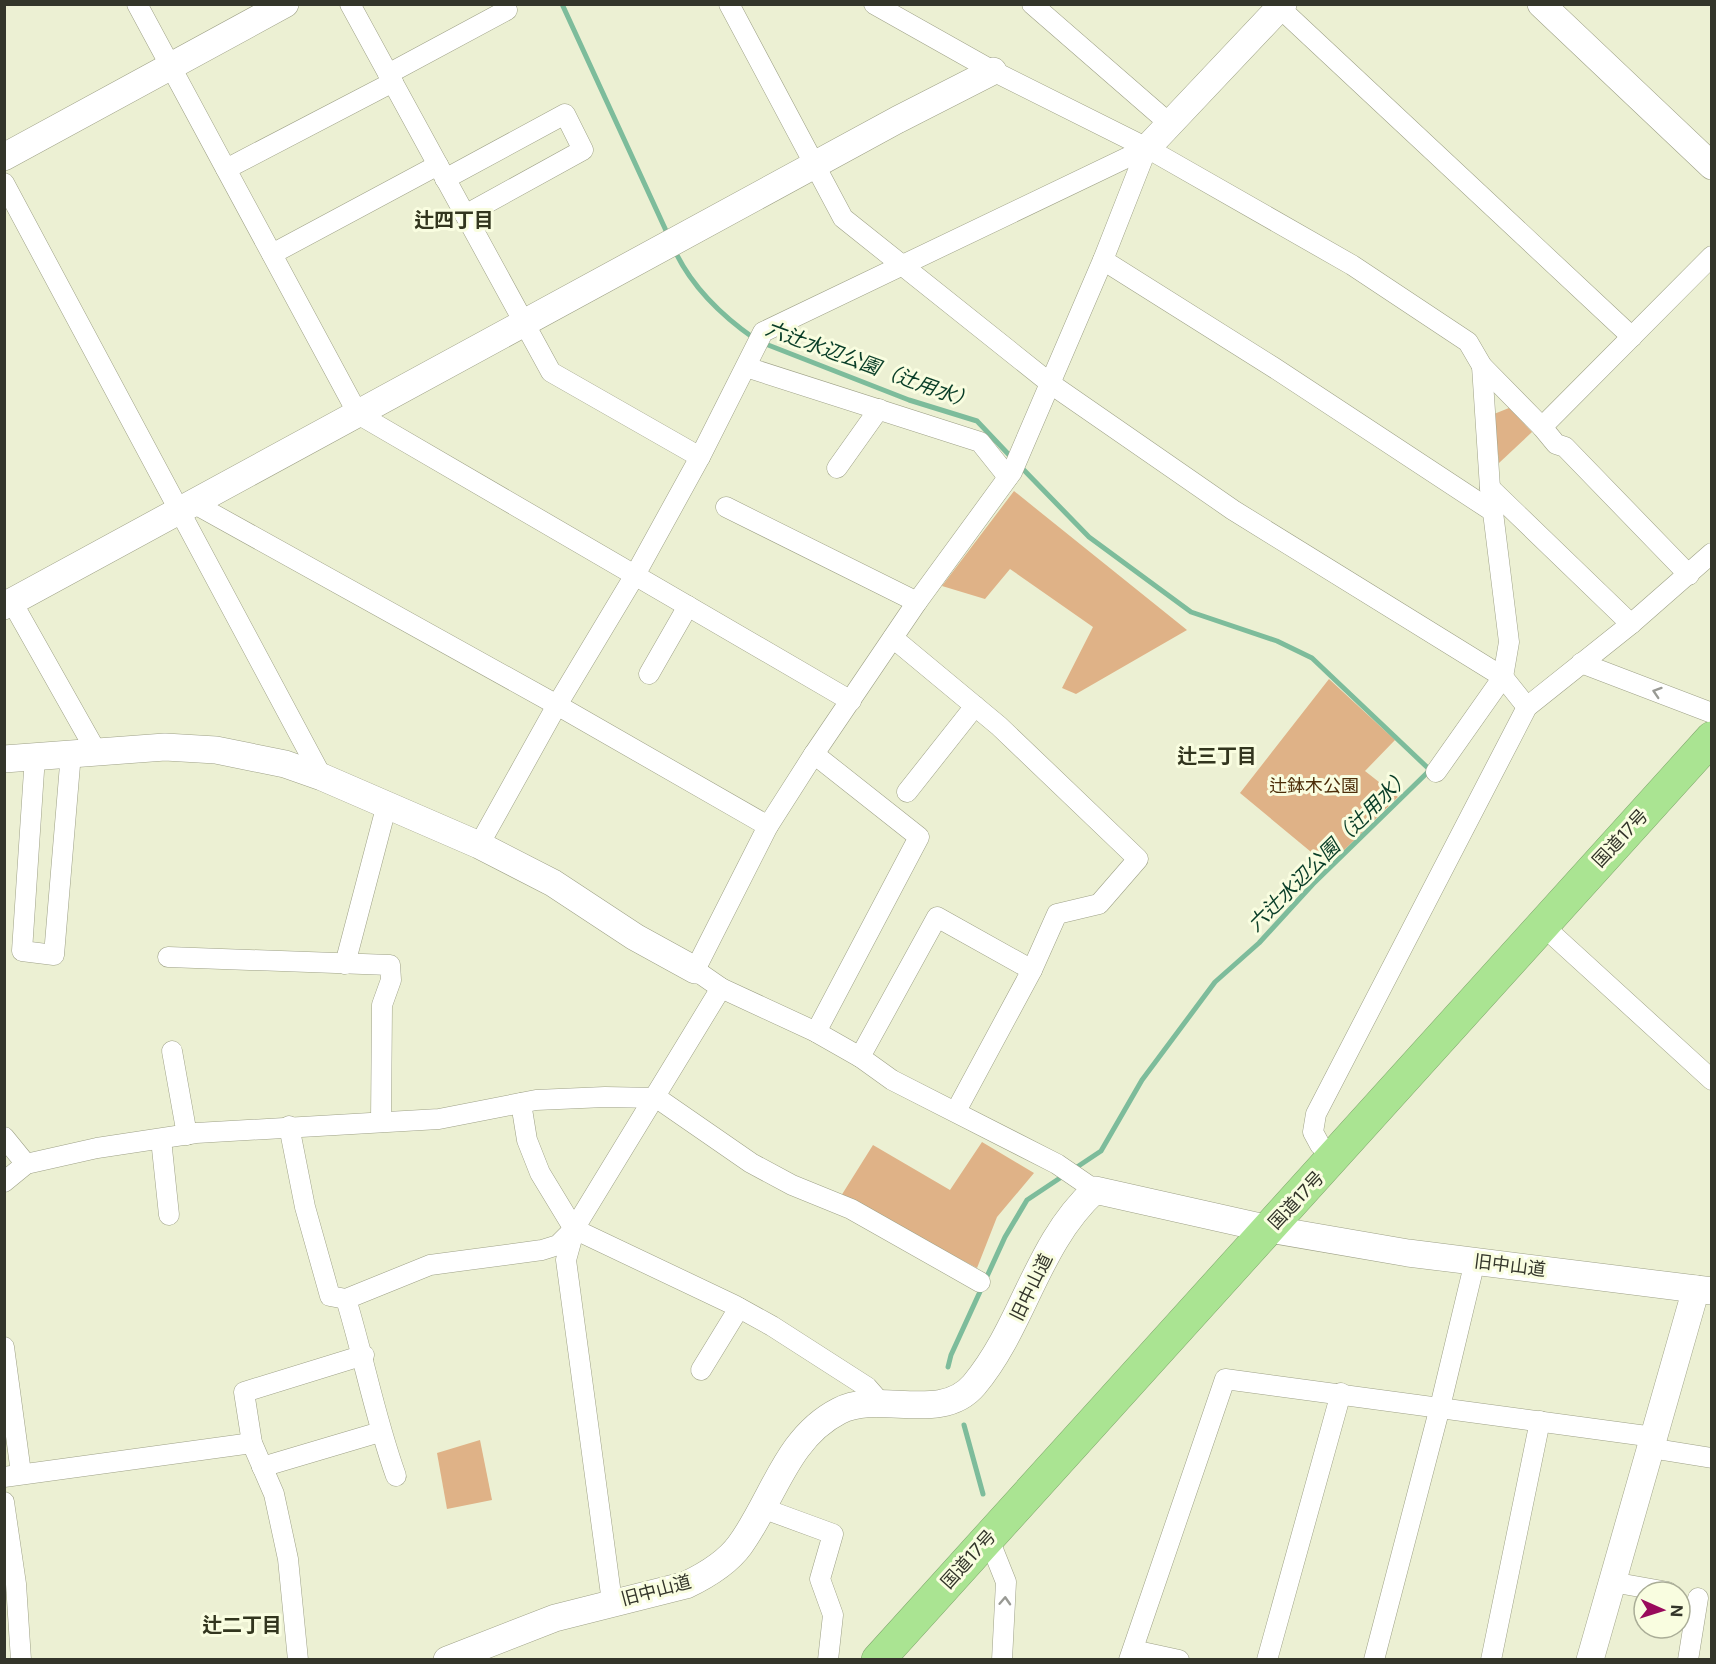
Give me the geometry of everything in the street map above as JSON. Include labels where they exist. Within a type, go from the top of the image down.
[{"type":"highway","name":"国道17号","points":[[878,1659],[1336,1155],[1541,924],[1712,738]]},
{"type":"street","points":[[137,4],[358,414],[851,700]]},
{"type":"street","points":[[4,157],[285,4]]},
{"type":"street","points":[[350,4],[551,372],[700,456]]},
{"type":"street","points":[[729,4],[843,218],[1051,384],[1233,510],[1503,677],[1527,707]]},
{"type":"street","points":[[874,4],[993,71],[1147,148],[1352,265],[1468,342],[1482,366],[1556,444],[1565,447],[1689,575]]},
{"type":"street","points":[[1032,4],[1170,124]]},
{"type":"street","points":[[1541,4],[1712,166]]},
{"type":"street","points":[[479,845],[557,705],[635,575],[700,456],[763,332],[1147,148],[1281,6],[1632,337]]},
{"type":"street","points":[[226,169],[390,78],[507,9]]},
{"type":"street","points":[[35,756],[22,951],[54,955],[83,752],[8,604],[897,120],[993,71]]},
{"type":"street","points":[[272,254],[565,114],[583,150],[465,215]]},
{"type":"street","points":[[695,970],[768,826],[917,602],[1008,477],[1051,384],[1147,148]]},
{"type":"street","points":[[4,183],[188,508],[322,777]]},
{"type":"street","points":[[1542,427],[1712,256]]},
{"type":"street","points":[[1103,260],[1274,367],[1492,511]]},
{"type":"street","points":[[1436,772],[1503,677],[1509,642],[1492,511],[1482,366]]},
{"type":"street","points":[[746,367],[980,442],[1008,477]]},
{"type":"street","points":[[837,468],[879,409]]},
{"type":"street","points":[[1490,488],[1632,624]]},
{"type":"street","points":[[726,507],[917,602]]},
{"type":"street","points":[[188,508],[557,705],[768,826]]},
{"type":"street","points":[[1336,1155],[1320,1145],[1312,1132],[1316,1114],[1527,707],[1632,624],[1712,553]]},
{"type":"street","points":[[650,674],[688,606]]},
{"type":"street","points":[[893,638],[975,706],[1138,859],[1099,904],[1057,914],[1032,970],[956,1111]]},
{"type":"street","points":[[1581,663],[1712,713]]},
{"type":"street","points":[[907,792],[975,706]]},
{"type":"street","points":[[4,759],[165,747],[216,750],[256,756],[322,777],[479,845],[553,883],[635,937],[695,970],[722,988],[816,1032],[860,1057],[892,1080],[1057,1164],[1095,1190]]},
{"type":"street","points":[[814,754],[918,837],[816,1032]]},
{"type":"street","points":[[345,964],[387,804]]},
{"type":"street","points":[[860,1057],[937,917],[1032,970]]},
{"type":"street","points":[[1541,924],[1712,1080]]},
{"type":"street","points":[[168,957],[390,965],[391,980],[382,1005],[381,1122]]},
{"type":"street","points":[[289,1126],[304,1207],[330,1296],[346,1299],[430,1265],[542,1250],[558,1245],[574,1229],[657,1098],[722,988]]},
{"type":"street","points":[[171,1051],[187,1135]]},
{"type":"street","points":[[4,1182],[26,1164],[97,1148],[161,1138],[289,1126],[439,1119],[521,1103],[605,1097],[657,1098],[752,1163],[792,1185],[851,1209],[980,1282]]},
{"type":"street","points":[[521,1103],[527,1140],[540,1173],[574,1229],[739,1308],[867,1387],[881,1403]]},
{"type":"street","points":[[4,1137],[26,1164]]},
{"type":"street","points":[[161,1138],[169,1215]]},
{"type":"street","name":"旧中山道","points":[[447,1659],[488,1650],[612,1602],[686,1585],[705,1576],[739,1546],[782,1469],[811,1431],[839,1411],[858,1405],[881,1403],[914,1406],[941,1402],[956,1399],[972,1388],[1004,1341],[1065,1221],[1095,1190],[1269,1229],[1408,1253],[1704,1290]]},
{"type":"street","points":[[574,1229],[566,1260],[612,1602]]},
{"type":"street","points":[[1374,1659],[1440,1407],[1475,1261]]},
{"type":"street","points":[[1590,1659],[1652,1442],[1704,1290]]},
{"type":"street","points":[[346,1299],[363,1355],[380,1432],[396,1476]]},
{"type":"street","points":[[701,1370],[739,1308]]},
{"type":"street","points":[[4,1347],[13,1475],[252,1443]]},
{"type":"street","points":[[298,1659],[288,1559],[274,1494],[252,1443],[244,1392],[363,1355]]},
{"type":"street","points":[[1179,1659],[1131,1654],[1225,1378],[1540,1420],[1652,1442],[1712,1458]]},
{"type":"street","points":[[1267,1659],[1341,1393]]},
{"type":"street","points":[[1491,1659],[1540,1420]]},
{"type":"street","points":[[262,1467],[380,1432]]},
{"type":"street","points":[[4,1502],[10,1585],[21,1659]]},
{"type":"street","points":[[762,1508],[833,1534],[820,1579],[833,1615],[828,1659]]},
{"type":"street","points":[[988,1537],[1006,1582],[1002,1659]]},
{"type":"street","points":[[1612,1582],[1632,1586]]},
{"type":"street","points":[[1688,1659],[1696,1597]]},
{"type":"green space","points":[[1509,408],[1532,432],[1499,463],[1494,414]]},
{"type":"green space","points":[[1014,491],[1187,630],[1076,694],[1062,688],[1093,627],[1010,569],[985,599],[942,586]]},
{"type":"green space","name":"辻鉢木公園","points":[[1329,679],[1395,740],[1365,771],[1398,797],[1328,866],[1240,793]]},
{"type":"green space","points":[[982,1142],[1034,1173],[997,1217],[977,1268],[841,1196],[873,1145],[950,1190]]},
{"type":"green space","points":[[480,1440],[492,1500],[447,1509],[437,1453]]},
{"type":"waterway","name":"六辻水辺公園（辻用水）","points":[[562,4],[668,235]]},
{"type":"waterway","name":"六辻水辺公園（辻用水）","points":[[674,249],[698,288],[731,320],[755,339]]},
{"type":"waterway","name":"六辻水辺公園（辻用水）","points":[[763,343],[909,400],[977,421],[1012,458]]},
{"type":"waterway","name":"六辻水辺公園（辻用水）","points":[[1019,465],[1089,537],[1191,612],[1277,641],[1312,658],[1430,770],[1313,884],[1259,943],[1215,982],[1142,1080],[1101,1151],[1074,1169]]},
{"type":"waterway","name":"六辻水辺公園（辻用水）","points":[[948,1367],[951,1355],[1005,1237],[1027,1200],[1066,1174]]},
{"type":"waterway","name":"六辻水辺公園（辻用水）","points":[[964,1425],[983,1494]]},
{"type":"district","name":"辻四丁目","points":[[454,220]]},
{"type":"district","name":"辻三丁目","points":[[1217,756]]},
{"type":"district","name":"辻二丁目","points":[[242,1625]]}]
